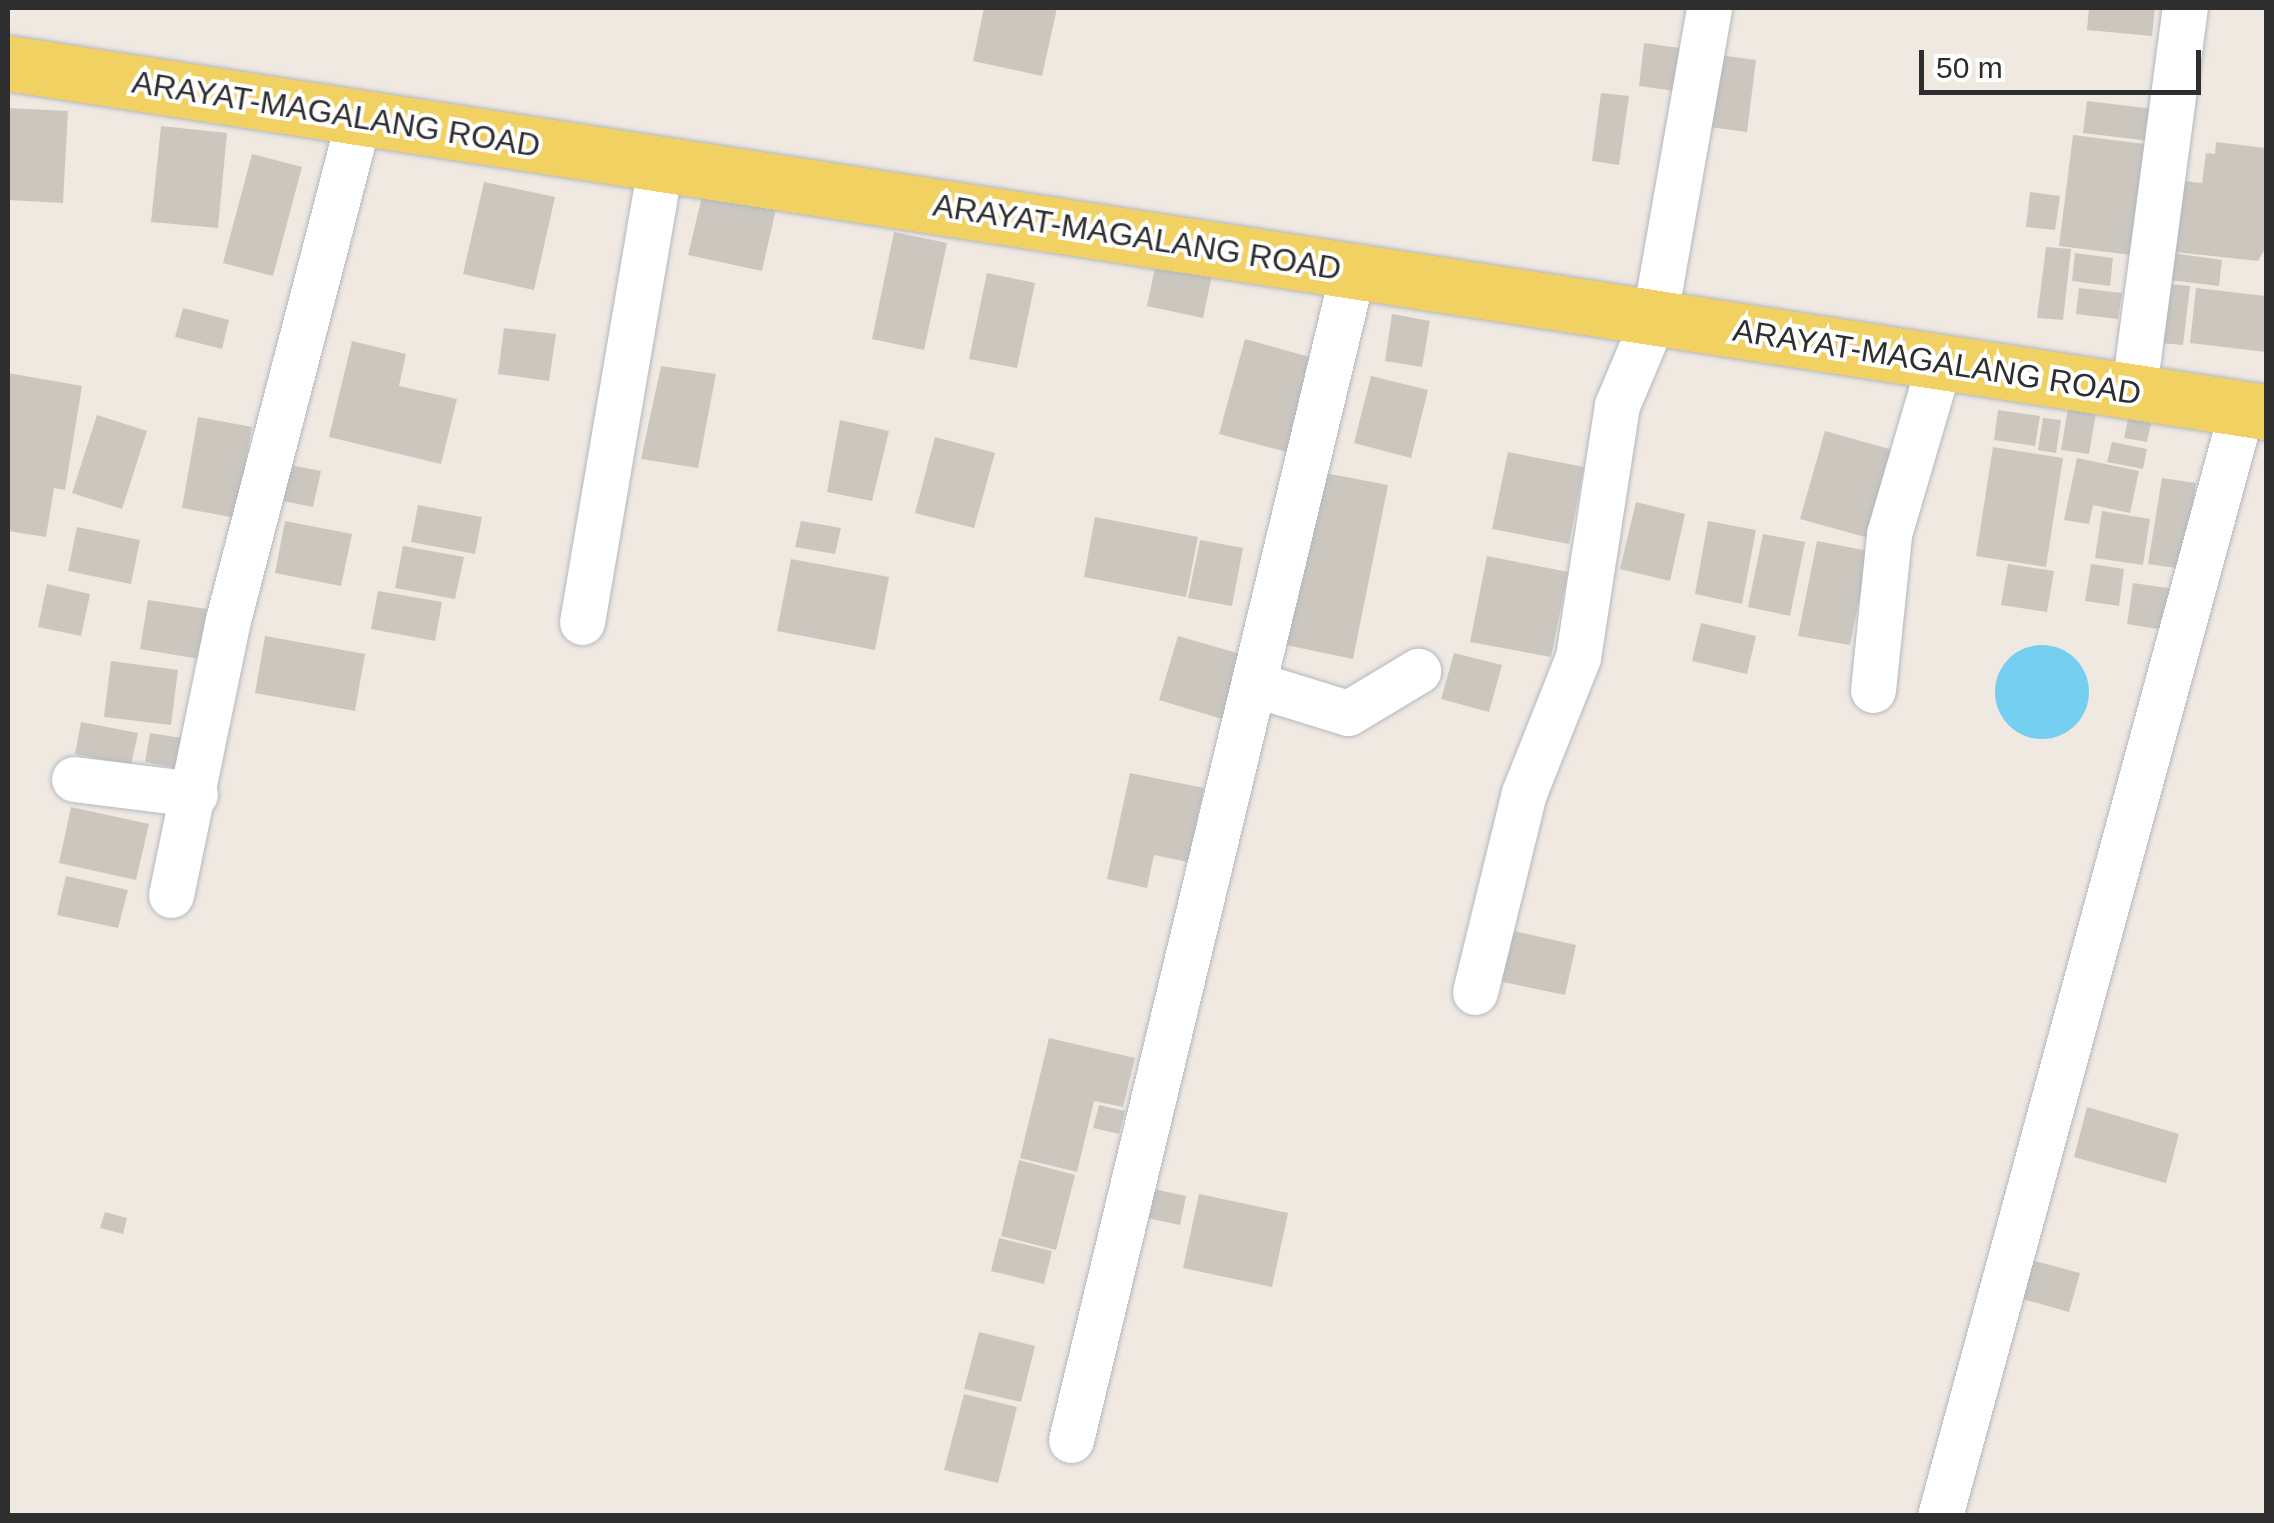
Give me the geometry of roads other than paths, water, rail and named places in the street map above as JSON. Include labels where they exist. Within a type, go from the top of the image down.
[{"type":"main road","name":"ARAYAT-MAGALANG ROAD","points":[[8,63],[1654,315],[2133,396],[2254,410]]},
{"type":"street","points":[[1475,992],[1524,792],[1578,657],[1617,406],[1654,315],[1708,8]]},
{"type":"street","points":[[2133,396],[2185,8]]},
{"type":"street","points":[[171,896],[196,794],[228,620],[359,118]]},
{"type":"street","points":[[582,622],[660,165]]},
{"type":"street","points":[[1072,1440],[1257,685],[1353,270]]},
{"type":"street","points":[[1873,690],[1886,550],[1938,364]]},
{"type":"street","points":[[1940,1516],[2254,410]]},
{"type":"street","points":[[1257,685],[1348,713],[1418,671]]},
{"type":"street","points":[[74,779],[196,794]]},
{"type":"water","points":[[2042,645],[2060,649],[2075,659],[2085,674],[2089,692],[2085,710],[2075,725],[2060,735],[2042,739],[2024,735],[2009,725],[1999,710],[1995,692],[1999,674],[2009,659],[2024,649]]}]
